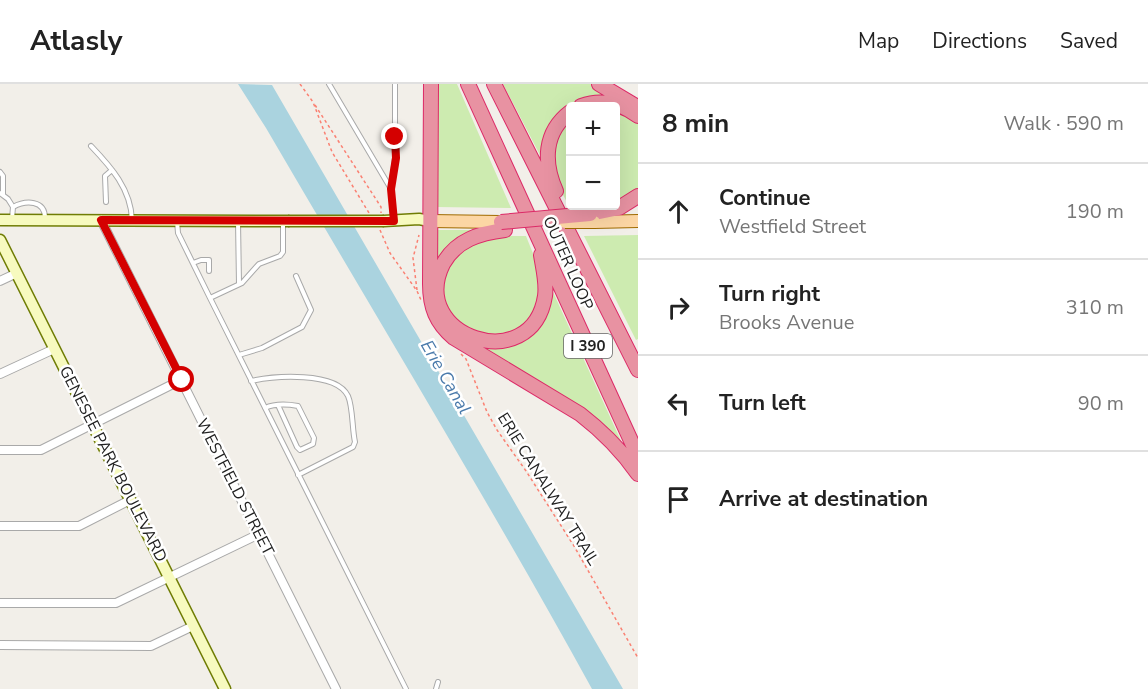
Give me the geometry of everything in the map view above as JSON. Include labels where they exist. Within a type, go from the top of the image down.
[{"type":"highway","points":[[431,84],[429,221],[430,295],[433,312],[444,330],[454,338],[580,414],[599,429],[638,474]]},
{"type":"highway","name":"OUTER LOOP","points":[[468,84],[638,456]]},
{"type":"highway","name":"OUTER LOOP","points":[[494,84],[638,369]]},
{"type":"highway","points":[[598,84],[638,108]]},
{"type":"highway","points":[[620,106],[638,116]]},
{"type":"highway","points":[[566,115],[553,132],[548,156],[549,170],[563,206],[567,230]]},
{"type":"highway","points":[[537,235],[546,287],[545,298],[539,313],[527,328],[520,334],[503,340],[484,341],[466,335],[446,318],[439,300],[439,277],[447,258],[462,243],[503,226],[592,218],[619,208],[638,196]]},
{"type":"main road","points":[[592,218],[638,221]]},
{"type":"main road","points":[[429,221],[503,226]]},
{"type":"street","points":[[0,220],[418,219],[429,221]]},
{"type":"street","name":"WESTFIELD STREET","points":[[101,220],[336,689]]},
{"type":"street","name":"GENESEE PARK BOULEVARD","points":[[0,240],[225,689]]},
{"type":"street","points":[[0,281],[17,273]]},
{"type":"street","points":[[0,374],[54,349]]},
{"type":"street","points":[[0,450],[41,450],[182,380]]},
{"type":"street","points":[[0,526],[79,526],[130,500]]},
{"type":"street","points":[[0,603],[116,603],[259,534]]},
{"type":"street","points":[[0,645],[151,646],[194,626]]},
{"type":"lane","points":[[329,84],[391,189]]},
{"type":"lane","points":[[387,219],[396,158],[395,84]]},
{"type":"lane","points":[[91,146],[112,170],[131,202],[132,220]]},
{"type":"lane","points":[[106,202],[105,176],[112,170]]},
{"type":"lane","points":[[0,172],[3,176],[2,194],[13,207],[12,220]]},
{"type":"lane","points":[[13,207],[24,203],[42,206],[45,220]]},
{"type":"lane","points":[[177,220],[178,233],[406,689]]},
{"type":"lane","points":[[238,221],[239,284]]},
{"type":"lane","points":[[210,298],[239,284],[259,264],[280,256],[283,252],[286,221]]},
{"type":"lane","points":[[193,263],[209,260],[209,271]]},
{"type":"lane","points":[[239,355],[262,348],[302,327],[311,310],[296,276]]},
{"type":"lane","points":[[251,381],[300,376],[337,385],[345,391],[349,398],[355,442],[353,447],[298,475]]},
{"type":"lane","points":[[265,408],[278,405],[286,404],[298,406],[314,438],[314,444],[300,450],[297,447],[278,405]]},
{"type":"lane","points":[[436,689],[438,682]]},
{"type":"path","points":[[300,84],[381,207],[387,219],[390,253],[417,291],[421,301]]},
{"type":"path","points":[[313,102],[332,152],[372,217]]},
{"type":"path","points":[[417,291],[413,258],[419,235]]},
{"type":"path","name":"ERIE CANALWAY TRAIL","points":[[460,353],[466,359],[487,412],[497,430],[574,546],[638,658]]},
{"type":"green space","points":[[435,84],[457,84],[511,208],[436,207]]},
{"type":"green space","points":[[503,84],[592,84],[618,98],[566,102],[566,117],[545,155],[541,157]]},
{"type":"green space","points":[[620,110],[638,121],[638,190],[620,202]]},
{"type":"green space","points":[[566,122],[566,200],[560,189],[551,152]]},
{"type":"green space","points":[[436,230],[481,230],[433,268]]},
{"type":"green space","points":[[638,235],[638,339],[636,340],[584,236]]},
{"type":"green space","points":[[504,236],[526,236],[538,266],[542,297],[527,323],[504,336],[478,335],[451,317],[444,299],[443,277],[452,258],[459,251],[480,241]]},
{"type":"green space","points":[[551,291],[627,454],[479,348],[480,345],[520,339]]},
{"type":"water","points":[[238,84],[272,85],[623,689],[592,689],[472,478]]},
{"type":"route","points":[[182,380],[101,220],[394,221],[391,189],[396,158],[395,137]]},
{"type":"water label","name":"Erie Canal","points":[[446,377]]}]
